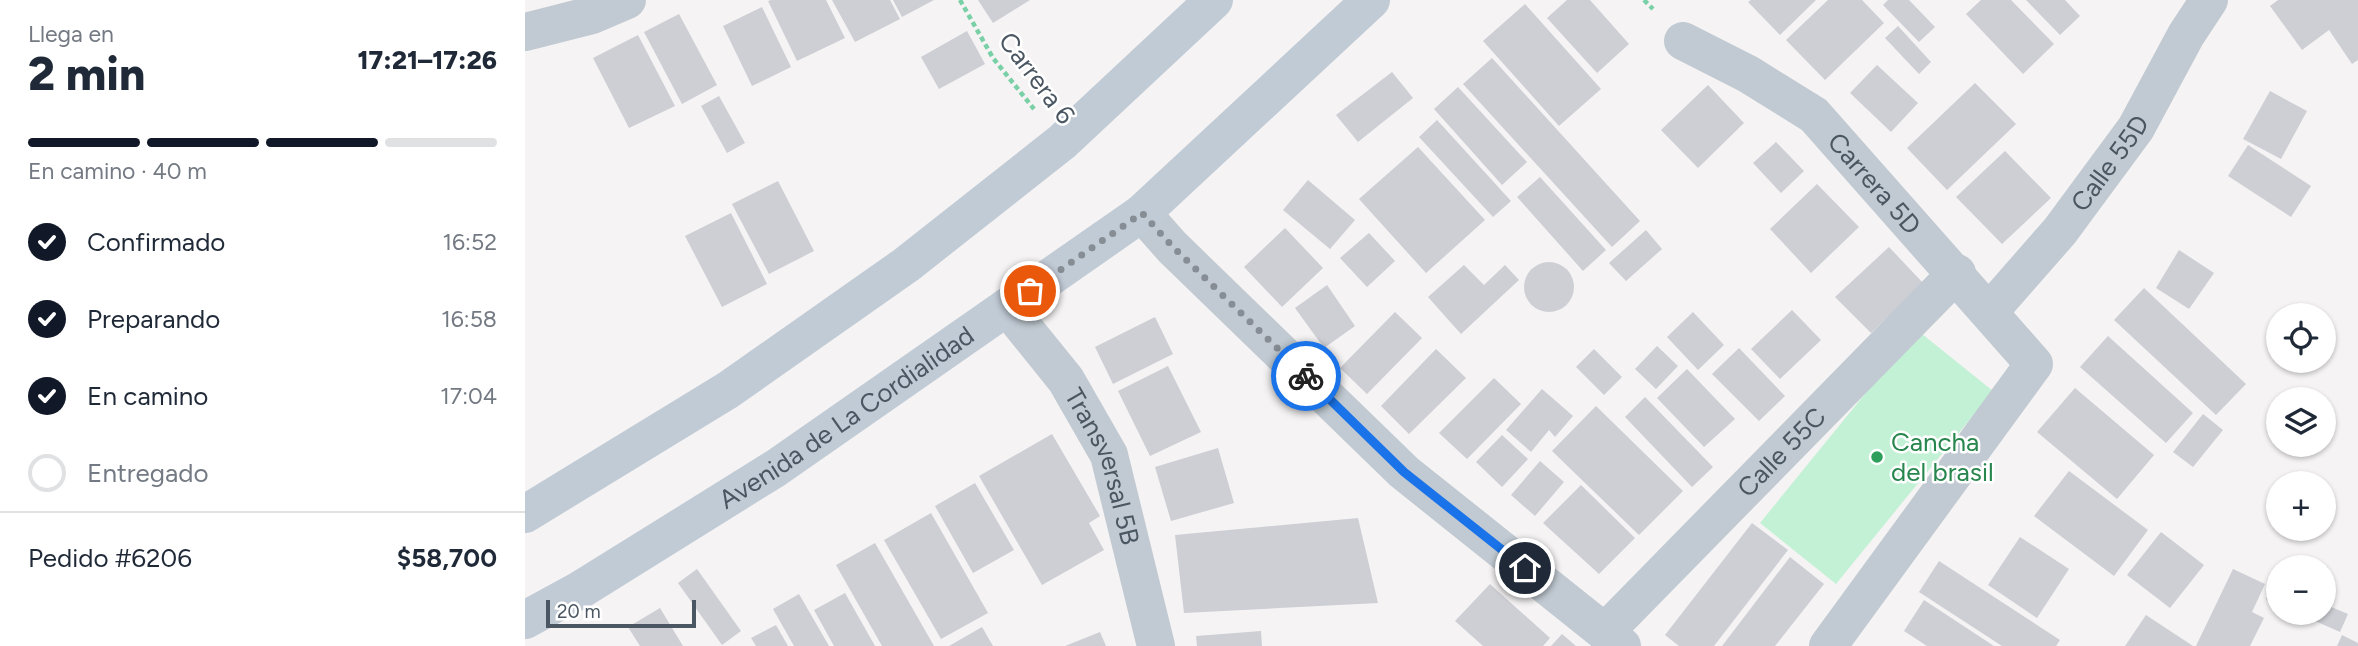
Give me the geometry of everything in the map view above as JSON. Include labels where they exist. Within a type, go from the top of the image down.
[{"type":"main road","points":[[525,514],[727,390],[906,265],[1062,142],[1214,0]]},
{"type":"main road","name":"Avenida de La Cordialidad","points":[[525,620],[580,590],[776,468],[1142,213],[1371,0]]},
{"type":"street","points":[[525,32],[591,15],[627,0]]},
{"type":"street","name":"Calle 55D","points":[[1989,312],[2060,231],[2136,128],[2186,35],[2209,0]]},
{"type":"street","name":"Carrera 5D","points":[[1683,41],[1748,74],[1814,115],[1957,273],[2034,364],[1828,646]]},
{"type":"street","points":[[1142,213],[1173,247],[1404,472],[1614,639]]},
{"type":"street","name":"Calle 55C","points":[[1614,639],[1957,273]]},
{"type":"street","name":"Transversal 5B","points":[[1007,307],[1066,380],[1109,455],[1156,646]]},
{"type":"path","name":"Carrera 6","points":[[960,0],[993,58],[1062,142]]},
{"type":"green space","name":"Cancha del brasil","points":[[1917,330],[1993,391],[1836,584],[1760,523]]},
{"type":"building","points":[[826,0],[845,38],[797,61],[768,1]]},
{"type":"building","points":[[832,0],[890,0],[900,19],[855,42]]},
{"type":"building","points":[[893,0],[934,0],[902,17]]},
{"type":"building","points":[[978,0],[1030,0],[993,23]]},
{"type":"building","points":[[1567,0],[1590,0],[1629,44],[1597,73],[1547,18]]},
{"type":"building","points":[[1816,0],[1780,35],[1748,2]]},
{"type":"building","points":[[1828,0],[1862,0],[1884,23],[1825,80],[1786,40]]},
{"type":"building","points":[[1888,0],[1909,0],[1935,27],[1919,42],[1883,5]]},
{"type":"building","points":[[1981,0],[2011,0],[2054,44],[2023,74],[1966,14]]},
{"type":"building","points":[[2026,0],[2065,0],[2080,16],[2060,35]]},
{"type":"building","points":[[2278,0],[2358,0],[2358,60],[2352,64],[2329,30],[2302,50],[2270,6]]},
{"type":"building","points":[[1525,4],[1601,89],[1559,126],[1483,41]]},
{"type":"building","points":[[762,7],[791,67],[752,86],[723,26]]},
{"type":"building","points":[[679,14],[717,85],[682,104],[644,32]]},
{"type":"building","points":[[1898,26],[1931,62],[1919,74],[1885,38]]},
{"type":"building","points":[[967,31],[985,64],[939,89],[921,57]]},
{"type":"building","points":[[638,35],[675,106],[629,128],[593,58]]},
{"type":"building","points":[[1492,58],[1640,221],[1612,247],[1463,84]]},
{"type":"building","points":[[1877,65],[1918,103],[1891,132],[1850,93]]},
{"type":"building","points":[[1392,72],[1413,98],[1358,142],[1336,115]]},
{"type":"building","points":[[1975,83],[2016,124],[1947,190],[1907,148]]},
{"type":"building","points":[[1708,85],[1744,123],[1698,168],[1661,130]]},
{"type":"building","points":[[1458,87],[1527,162],[1502,185],[1434,109]]},
{"type":"building","points":[[2270,91],[2307,111],[2281,159],[2243,139]]},
{"type":"building","points":[[719,96],[745,143],[727,153],[701,106]]},
{"type":"building","points":[[1437,120],[1511,201],[1493,217],[1419,137]]},
{"type":"building","points":[[1776,142],[1804,171],[1781,193],[1753,163]]},
{"type":"building","points":[[2248,145],[2311,186],[2291,217],[2228,176]]},
{"type":"building","points":[[1418,147],[1485,220],[1426,273],[1359,199]]},
{"type":"building","points":[[2005,151],[2051,198],[2002,244],[1956,197]]},
{"type":"building","points":[[1540,177],[1606,250],[1583,271],[1517,197]]},
{"type":"building","points":[[1308,180],[1355,220],[1330,249],[1283,210]]},
{"type":"building","points":[[778,181],[814,251],[769,274],[732,204]]},
{"type":"building","points":[[1817,184],[1859,227],[1811,273],[1770,229]]},
{"type":"building","points":[[731,213],[767,284],[722,307],[685,236]]},
{"type":"building","points":[[1285,228],[1323,268],[1282,307],[1244,267]]},
{"type":"building","points":[[1646,230],[1662,249],[1626,281],[1609,263]]},
{"type":"building","points":[[1369,233],[1395,261],[1367,287],[1340,258]]},
{"type":"building","points":[[1889,247],[1923,283],[1871,333],[1835,297]]},
{"type":"building","points":[[2179,250],[2214,273],[2189,309],[2156,288]]},
{"type":"building","points":[[1549,262],[1566,270],[1574,287],[1566,304],[1549,312],[1532,304],[1524,287],[1532,270]]},
{"type":"building","points":[[1464,265],[1484,285],[1505,265],[1519,280],[1461,334],[1428,297]]},
{"type":"building","points":[[1327,285],[1355,326],[1324,348],[1295,308]]},
{"type":"building","points":[[2144,288],[2246,384],[2216,415],[2114,320]]},
{"type":"building","points":[[1792,310],[1821,340],[1780,379],[1751,349]]},
{"type":"building","points":[[1395,312],[1422,338],[1367,394],[1340,368]]},
{"type":"building","points":[[1693,312],[1724,345],[1698,370],[1667,337]]},
{"type":"building","points":[[1155,317],[1173,354],[1113,384],[1095,347]]},
{"type":"building","points":[[2108,336],[2193,413],[2166,443],[2080,367]]},
{"type":"building","points":[[1657,346],[1678,366],[1656,389],[1635,369]]},
{"type":"building","points":[[1739,348],[1785,396],[1759,421],[1712,374]]},
{"type":"building","points":[[1436,349],[1466,378],[1409,434],[1381,406]]},
{"type":"building","points":[[1594,349],[1622,377],[1604,395],[1576,367]]},
{"type":"building","points":[[1168,366],[1201,432],[1150,456],[1118,391]]},
{"type":"building","points":[[1687,369],[1735,419],[1704,447],[1657,398]]},
{"type":"building","points":[[1494,378],[1521,404],[1467,459],[1439,433]]},
{"type":"building","points":[[2075,388],[2154,455],[2117,499],[2037,432]]},
{"type":"building","points":[[1542,389],[1573,416],[1555,437],[1549,430],[1531,452],[1506,430]]},
{"type":"building","points":[[1645,397],[1713,467],[1692,487],[1625,417]]},
{"type":"building","points":[[1596,406],[1683,491],[1639,535],[1552,451]]},
{"type":"building","points":[[2203,414],[2223,430],[2193,467],[2173,452]]},
{"type":"building","points":[[1052,434],[1100,516],[1089,523],[1104,550],[1042,585],[979,476]]},
{"type":"building","points":[[1502,435],[1528,459],[1502,487],[1476,462]]},
{"type":"building","points":[[1218,448],[1234,503],[1171,521],[1155,467]]},
{"type":"building","points":[[1540,461],[1564,482],[1535,516],[1511,495]]},
{"type":"building","points":[[2069,471],[2148,530],[2114,576],[2034,516]]},
{"type":"building","points":[[975,483],[1014,550],[973,573],[935,506]]},
{"type":"building","points":[[1581,485],[1635,538],[1599,574],[1543,523]]},
{"type":"building","points":[[931,513],[988,613],[941,639],[884,540]]},
{"type":"building","points":[[1358,518],[1378,603],[1184,613],[1175,535]]},
{"type":"building","points":[[1752,523],[1788,550],[1714,646],[1679,646],[1665,635]]},
{"type":"building","points":[[2161,532],[2204,565],[2170,608],[2127,575]]},
{"type":"building","points":[[2020,537],[2069,569],[2037,618],[1988,585]]},
{"type":"building","points":[[875,543],[934,646],[882,646],[836,565]]},
{"type":"building","points":[[1790,557],[1824,584],[1775,646],[1722,646]]},
{"type":"building","points":[[1939,561],[2060,640],[2056,646],[2002,646],[1919,592]]},
{"type":"building","points":[[697,569],[741,631],[722,645],[678,583]]},
{"type":"building","points":[[2233,569],[2265,584],[2252,612],[2264,618],[2250,646],[2196,646]]},
{"type":"building","points":[[1490,584],[1550,638],[1543,646],[1483,646],[1455,621]]},
{"type":"building","points":[[845,593],[875,646],[834,646],[814,610]]},
{"type":"building","points":[[799,594],[829,646],[794,646],[773,609]]},
{"type":"building","points":[[1924,600],[1994,646],[1927,646],[1904,631]]},
{"type":"building","points":[[660,608],[683,646],[640,646],[628,627]]},
{"type":"building","points":[[2336,609],[2348,614],[2340,632],[2324,625],[2336,625]]},
{"type":"building","points":[[2146,615],[2193,646],[2125,646]]},
{"type":"building","points":[[776,625],[788,646],[756,646],[751,638]]},
{"type":"building","points":[[982,627],[993,646],[949,646]]},
{"type":"building","points":[[1261,631],[1262,646],[1197,646],[1196,636]]},
{"type":"building","points":[[1100,632],[1106,646],[1065,646]]},
{"type":"building","points":[[1562,634],[1576,646],[1551,646]]},
{"type":"building","points":[[2342,635],[2358,643],[2358,646],[2337,646]]},
{"type":"way so far","points":[[1030,291],[1142,213],[1173,247],[1306,376]]},
{"type":"place","name":"Cancha del brasil","points":[[1877,457]]},
{"type":"route","points":[[1306,376],[1404,472],[1525,568]]}]
